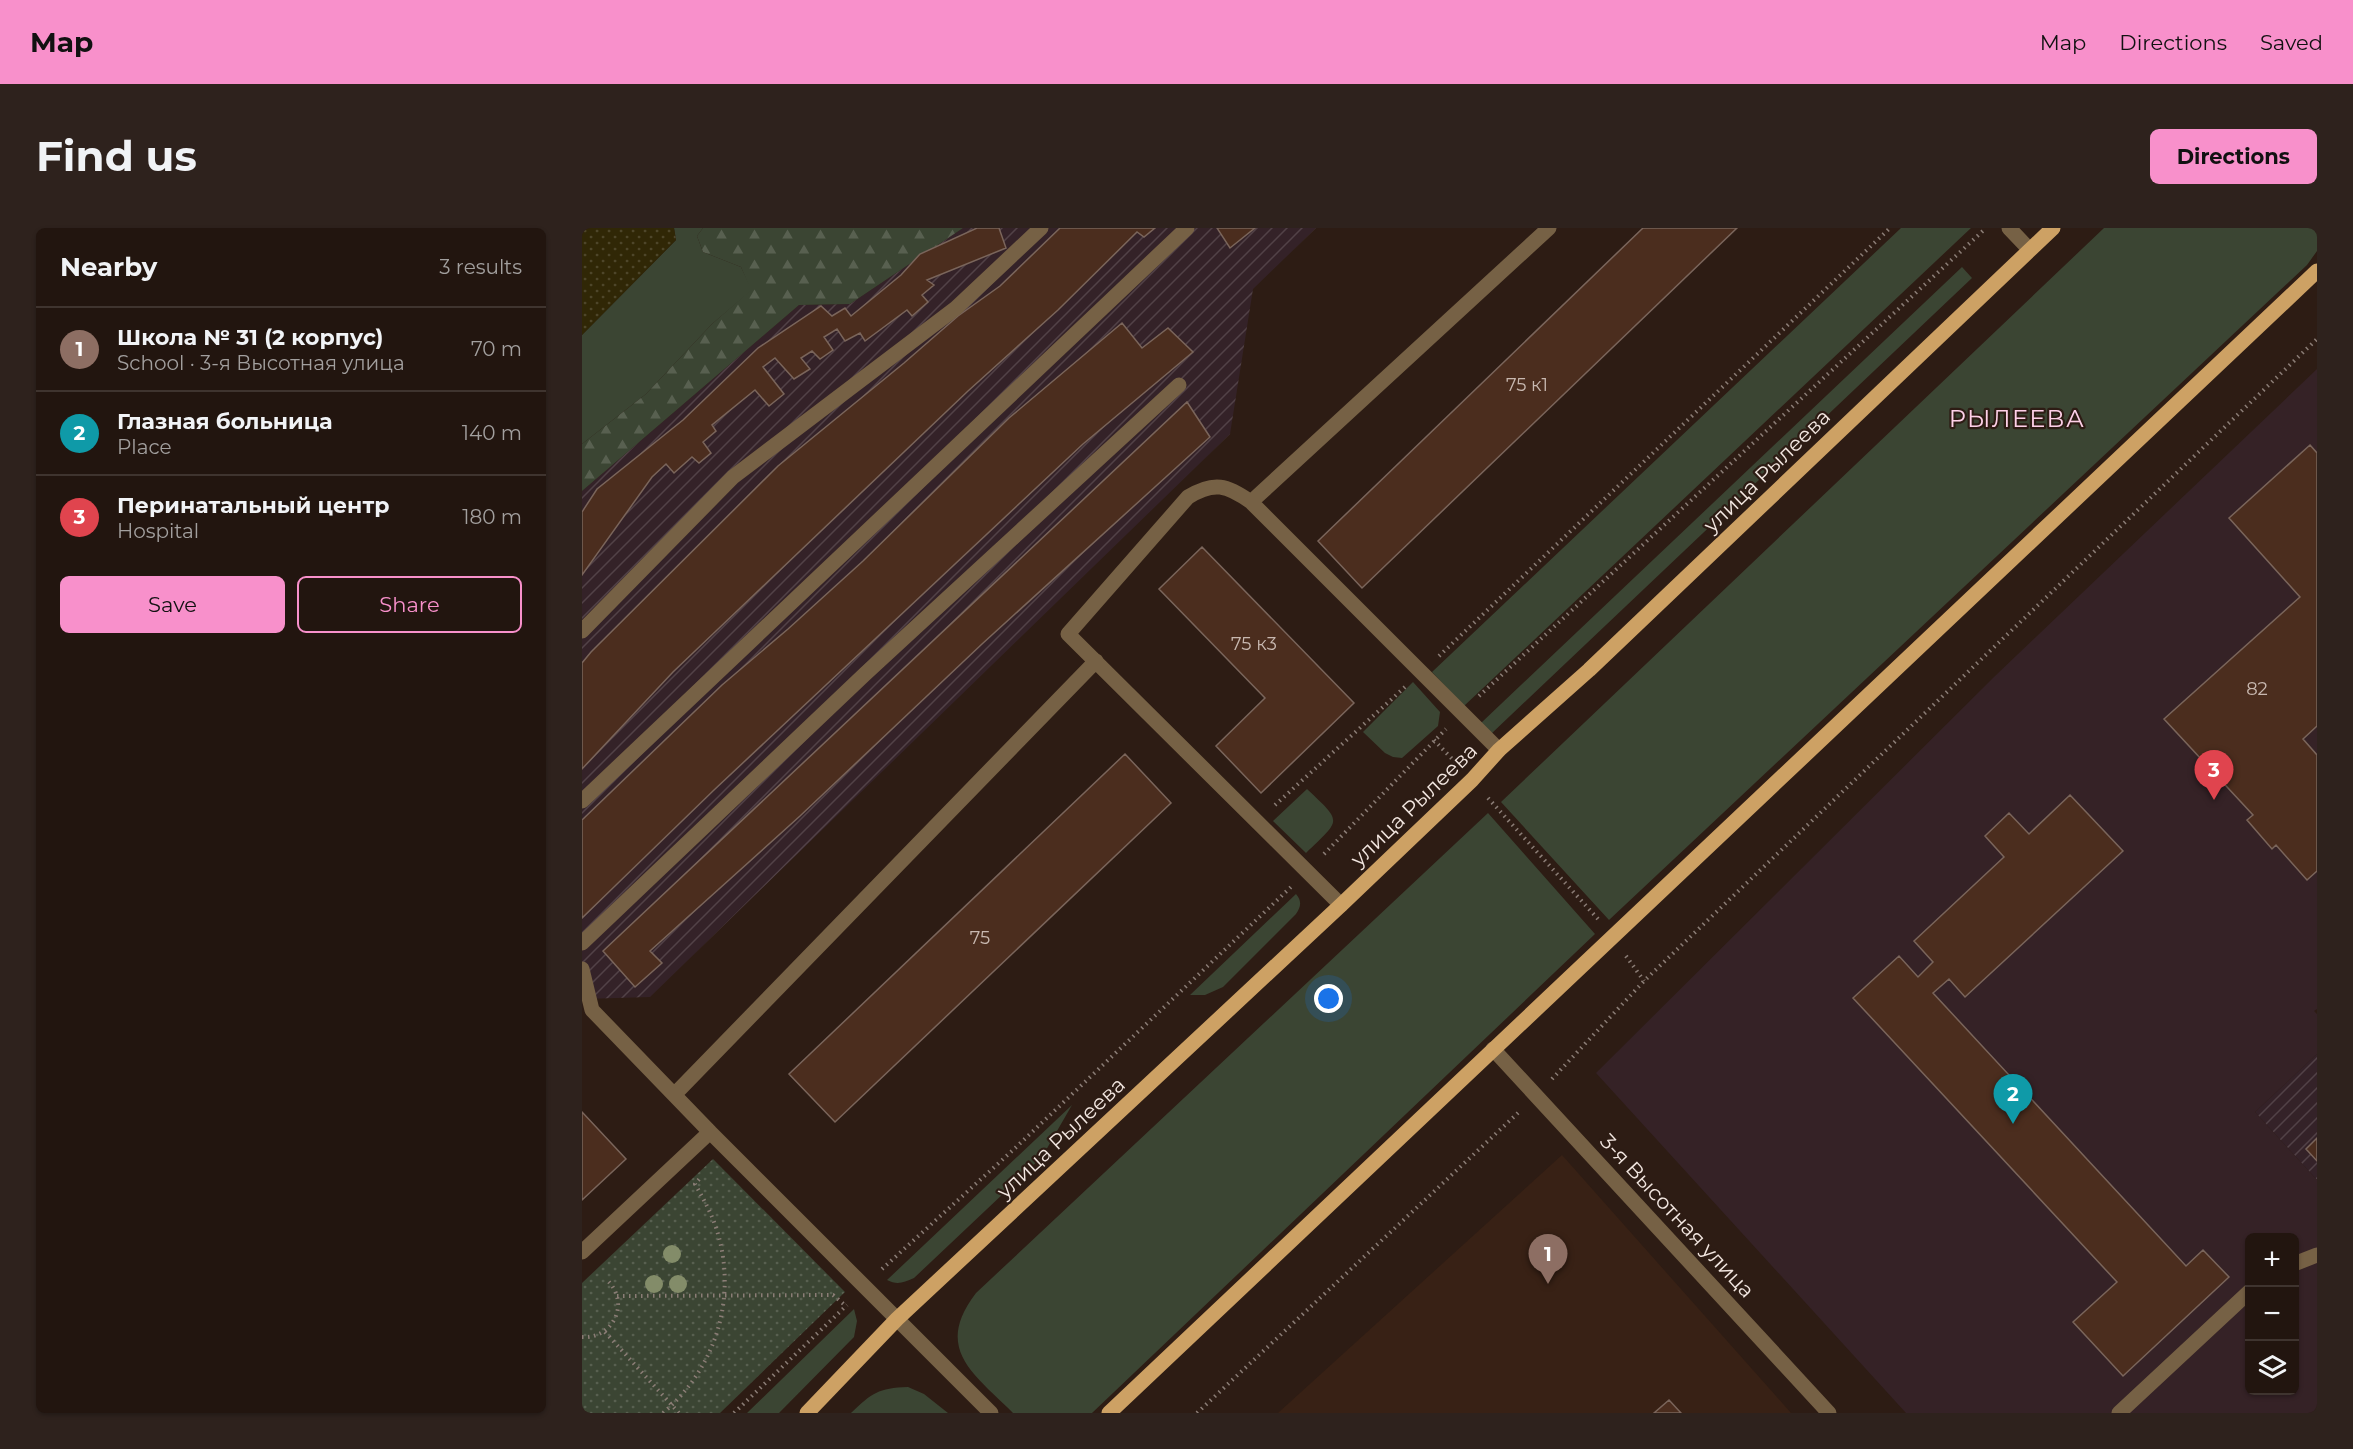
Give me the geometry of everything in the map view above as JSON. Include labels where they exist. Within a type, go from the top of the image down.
[{"type":"main road","name":"улица Рылеева","points":[[807,1413],[897,1319],[1341,905],[1472,780],[1499,750],[1589,670],[2053,228]]},
{"type":"main road","points":[[1109,1413],[2317,271]]},
{"type":"street","points":[[582,631],[733,477],[956,308],[1041,228]]},
{"type":"street","points":[[582,801],[1187,228]]},
{"type":"street","points":[[1251,502],[1550,228]]},
{"type":"street","points":[[2009,228],[2029,249]]},
{"type":"street","points":[[582,943],[865,674],[1179,385]]},
{"type":"street","points":[[1341,905],[1068,634],[1188,497],[1209,487],[1219,486],[1228,488],[1251,502],[1499,750]]},
{"type":"street","points":[[675,1094],[1096,661]]},
{"type":"street","points":[[582,969],[587,1012],[675,1094],[710,1132],[991,1413]]},
{"type":"street","name":"3-я Высотная улица","points":[[1493,1049],[1829,1413]]},
{"type":"street","points":[[582,1252],[710,1132]]},
{"type":"street","points":[[2299,1262],[2317,1255]]},
{"type":"street","points":[[2119,1413],[2245,1296]]},
{"type":"path","points":[[1256,822],[1421,672],[1890,228]]},
{"type":"path","points":[[734,1413],[1307,872],[1461,713],[1985,228]]},
{"type":"path","points":[[1197,1413],[1536,1096],[1644,981],[2317,339]]},
{"type":"path","points":[[1434,740],[1613,936],[1644,981]]},
{"type":"path","points":[[663,1413],[693,1382],[709,1354],[720,1324],[725,1296],[724,1263],[718,1234],[695,1184]]},
{"type":"path","points":[[582,1337],[596,1336],[605,1332],[616,1318],[618,1296],[608,1280]]},
{"type":"path","points":[[618,1296],[833,1295],[846,1306]]},
{"type":"path","points":[[605,1332],[679,1413]]},
{"type":"shaded area","points":[[963,228],[1316,228],[1253,289],[1230,434],[650,997],[582,999],[582,491],[799,305],[850,304]]},
{"type":"shaded area","points":[[2317,369],[2317,1009],[2314,1011],[2317,1014],[2317,1054],[2255,1112],[2317,1180],[2317,1413],[1906,1413],[1596,1073],[1995,676]]},
{"type":"shaded area","points":[[2317,1054],[2317,1180],[2255,1112]]},
{"type":"shaded area","points":[[1562,1155],[1791,1413],[1278,1413]]},
{"type":"green space","points":[[674,228],[703,228],[697,236],[703,252],[741,267],[752,290],[712,324],[646,394],[582,444],[582,335],[676,240]]},
{"type":"green space","points":[[703,228],[963,228],[850,304],[799,305],[582,491],[582,444],[646,394],[712,324],[751,290],[741,267],[703,252],[697,236]]},
{"type":"green space","points":[[1901,228],[1971,228],[1464,706],[1432,672]]},
{"type":"green space","points":[[2104,228],[2317,228],[2317,251],[2307,265],[1609,920],[1501,802]]},
{"type":"green space","points":[[1962,267],[1972,278],[1491,734],[1481,723]]},
{"type":"green space","points":[[1413,682],[1440,712],[1438,726],[1402,758],[1393,757],[1385,753],[1363,732]]},
{"type":"green space","points":[[1307,789],[1332,815],[1333,821],[1326,833],[1306,853],[1273,821]]},
{"type":"green space","points":[[1488,813],[1595,934],[1092,1413],[1013,1413],[973,1373],[959,1345],[958,1330],[964,1313],[976,1293]]},
{"type":"green space","points":[[1296,894],[1300,904],[1296,914],[1223,987],[1205,995],[1190,995]]},
{"type":"green space","points":[[1072,1105],[1042,1157],[914,1278],[900,1283],[887,1280]]},
{"type":"green space","points":[[713,1159],[845,1292],[720,1413],[582,1413],[582,1283]]},
{"type":"green space","points":[[854,1309],[857,1321],[854,1337],[779,1413],[747,1413]]},
{"type":"green space","points":[[908,1387],[924,1394],[948,1413],[851,1413],[882,1390]]},
{"type":"sand","points":[[582,228],[674,228],[676,240],[582,335]]},
{"type":"building","points":[[977,228],[999,228],[1006,248],[927,280],[934,285],[922,295],[928,302],[912,316],[907,310],[865,341],[860,333],[845,341],[837,329],[824,337],[833,350],[820,359],[812,351],[801,358],[810,369],[794,379],[775,358],[763,367],[784,394],[769,406],[755,390],[712,425],[716,431],[703,442],[711,453],[699,463],[692,457],[674,473],[666,464],[652,477],[582,575],[582,512],[597,489],[683,420],[758,348],[821,306],[832,316],[845,308],[851,316],[901,275],[920,254]]},
{"type":"building","points":[[1060,228],[1155,228],[1144,237],[1137,232],[1058,310],[968,391],[673,672],[582,769],[582,663],[591,652],[778,466],[958,316],[1000,286]]},
{"type":"building","points":[[1217,228],[1255,228],[1230,248]]},
{"type":"building","points":[[1643,228],[1737,228],[1362,588],[1318,541]]},
{"type":"building","points":[[1122,323],[1142,348],[1168,328],[1193,352],[1083,444],[714,790],[582,918],[582,820],[722,685],[863,561],[1009,418]]},
{"type":"building","points":[[1187,402],[1210,437],[982,644],[800,816],[650,951],[662,963],[635,987],[603,951]]},
{"type":"building","points":[[2310,445],[2317,453],[2317,726],[2303,739],[2317,755],[2317,871],[2307,880],[2276,845],[2272,849],[2247,820],[2253,815],[2164,719],[2300,597],[2229,518]]},
{"type":"building","points":[[1202,547],[1354,703],[1261,793],[1216,746],[1265,698],[1159,589]]},
{"type":"building","points":[[1125,754],[1171,803],[835,1122],[789,1074]]},
{"type":"building","points":[[2070,795],[2123,851],[1965,997],[1949,979],[1933,993],[2186,1266],[2203,1250],[2229,1277],[2123,1376],[2073,1322],[2117,1282],[1853,998],[1899,956],[1918,977],[1933,962],[1914,941],[2004,857],[1985,836],[2009,813],[2029,834]]},
{"type":"building","points":[[582,1112],[626,1159],[582,1200]]},
{"type":"building","points":[[2317,1138],[2317,1161],[2306,1149]]},
{"type":"building","points":[[1669,1400],[1681,1413],[1654,1413]]},
{"type":"place","name":"Перинатальный центр","points":[[2214,800]]},
{"type":"place","name":"Глазная больница","points":[[2013,1124]]},
{"type":"place","name":"Школа № 31 (2 корпус)","points":[[1548,1284]]},
{"type":"district","name":"РЫЛЕЕВА","points":[[2017,419]]}]
